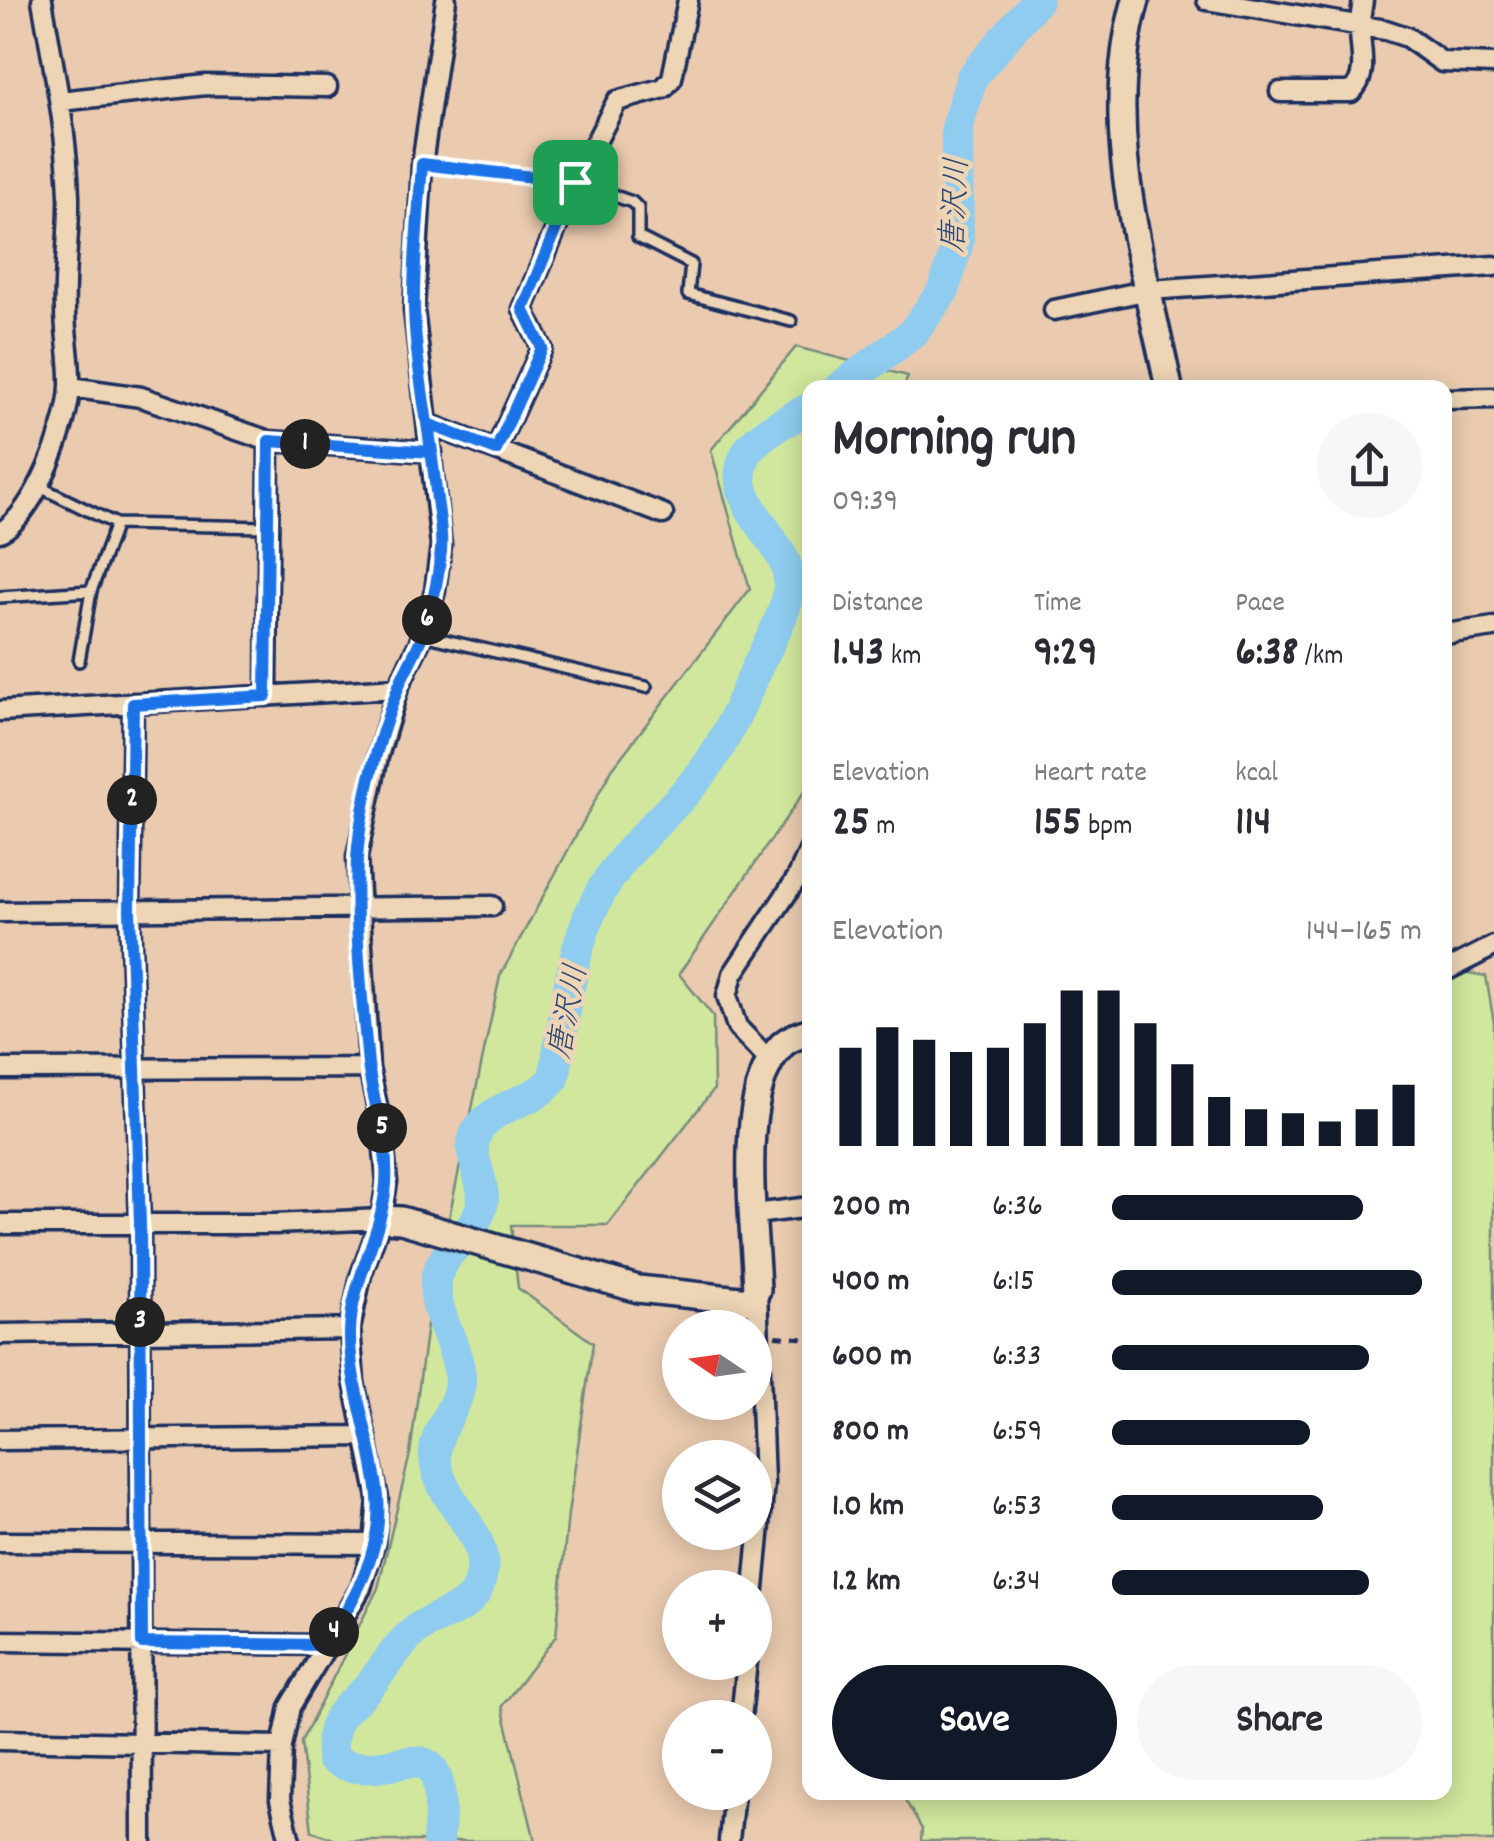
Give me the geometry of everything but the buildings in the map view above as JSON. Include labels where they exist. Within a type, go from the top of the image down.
[{"type":"street","points":[[0,532],[11,527],[38,486],[64,421],[70,387],[64,308],[69,197],[60,101],[42,0]]},
{"type":"street","points":[[290,1841],[280,1800],[282,1746],[290,1707],[361,1588],[374,1544],[378,1498],[354,1382],[350,1329],[361,1275],[381,1219],[386,1182],[382,1129],[369,1068],[357,857],[365,808],[398,688],[423,635],[436,591],[442,546],[414,310],[422,164],[446,0]]},
{"type":"street","points":[[496,450],[542,348],[523,309],[575,182],[616,100],[664,88],[672,78],[688,0]]},
{"type":"street","points":[[1136,0],[1122,56],[1126,180],[1167,380]]},
{"type":"street","points":[[1207,0],[1407,37],[1442,62],[1494,64]]},
{"type":"street","points":[[1280,92],[1352,92],[1359,85],[1364,0]]},
{"type":"street","points":[[60,101],[206,85],[327,87]]},
{"type":"street","points":[[1054,310],[1149,290],[1494,266]]},
{"type":"street","points":[[70,387],[141,398],[269,441],[432,452]]},
{"type":"street","points":[[1452,399],[1494,398]]},
{"type":"street","points":[[428,424],[662,514]]},
{"type":"street","points":[[266,696],[269,441]]},
{"type":"street","points":[[1452,633],[1494,626]]},
{"type":"street","points":[[0,711],[398,688]]},
{"type":"street","points":[[133,704],[130,910],[140,1224],[142,1841]]},
{"type":"street","points":[[770,1060],[737,1027],[727,996],[734,974],[802,866]]},
{"type":"street","points":[[0,912],[492,906]]},
{"type":"street","points":[[1452,967],[1494,946]]},
{"type":"street","points":[[758,1310],[750,1164],[756,1088],[770,1060],[786,1041],[802,1034]]},
{"type":"street","points":[[0,1069],[369,1068]]},
{"type":"street","points":[[755,1214],[802,1208]]},
{"type":"street","points":[[0,1224],[401,1220],[638,1289],[740,1302],[749,1300],[757,1290]]},
{"type":"street","points":[[0,1334],[350,1329]]},
{"type":"street","points":[[756,1570],[764,1482],[762,1420]]},
{"type":"street","points":[[0,1440],[366,1436]]},
{"type":"street","points":[[0,1542],[374,1544]]},
{"type":"street","points":[[0,1642],[326,1645]]},
{"type":"street","points":[[0,1740],[282,1746]]},
{"type":"street","points":[[730,1841],[733,1810]]},
{"type":"lane","points":[[422,164],[575,182],[632,202],[638,208],[638,237],[690,264],[688,294],[791,321]]},
{"type":"lane","points":[[38,486],[116,524],[268,527]]},
{"type":"lane","points":[[79,661],[91,591],[116,524]]},
{"type":"lane","points":[[0,597],[91,591]]},
{"type":"lane","points":[[423,635],[646,688]]},
{"type":"path","points":[[772,1335],[802,1338]]},
{"type":"green space","points":[[796,347],[908,376],[907,380],[802,380],[802,795],[679,974],[713,1016],[714,1089],[608,1225],[511,1225],[518,1288],[593,1343],[568,1514],[556,1636],[502,1706],[535,1841],[338,1841],[312,1831],[301,1742],[378,1588],[410,1454],[428,1317],[500,976],[612,769],[750,589],[711,450]]},
{"type":"green space","points":[[1452,970],[1486,976],[1494,1023],[1494,1841],[921,1841],[922,1829],[905,1800],[1452,1800]]},
{"type":"waterway","name":"唐沢川","points":[[850,380],[912,334],[944,290],[958,242],[957,128],[972,77],[1037,0]]},
{"type":"waterway","name":"唐沢川","points":[[438,1841],[440,1800],[436,1776],[426,1764],[354,1767],[332,1759],[334,1731],[340,1717],[402,1643],[424,1624],[469,1600],[480,1582],[480,1549],[445,1489],[435,1457],[438,1437],[456,1398],[460,1378],[437,1301],[437,1276],[447,1256],[476,1220],[483,1199],[473,1153],[475,1135],[488,1118],[537,1093],[554,1078],[574,965],[596,901],[618,866],[711,761],[779,623],[788,596],[789,577],[773,541],[750,507],[742,489],[741,471],[748,451],[760,438],[802,412]]},
{"type":"route","points":[[575,182],[422,164],[414,310],[428,424],[432,452],[442,546],[436,591],[423,635],[398,688],[378,757],[357,857],[369,1068],[382,1129],[386,1182],[381,1219],[361,1275],[350,1329],[354,1382],[378,1498],[374,1544],[361,1588],[326,1645],[142,1643],[140,1224],[130,910],[133,704],[266,696],[269,441],[432,452],[428,424],[496,450],[542,348],[523,309],[575,182]]}]
